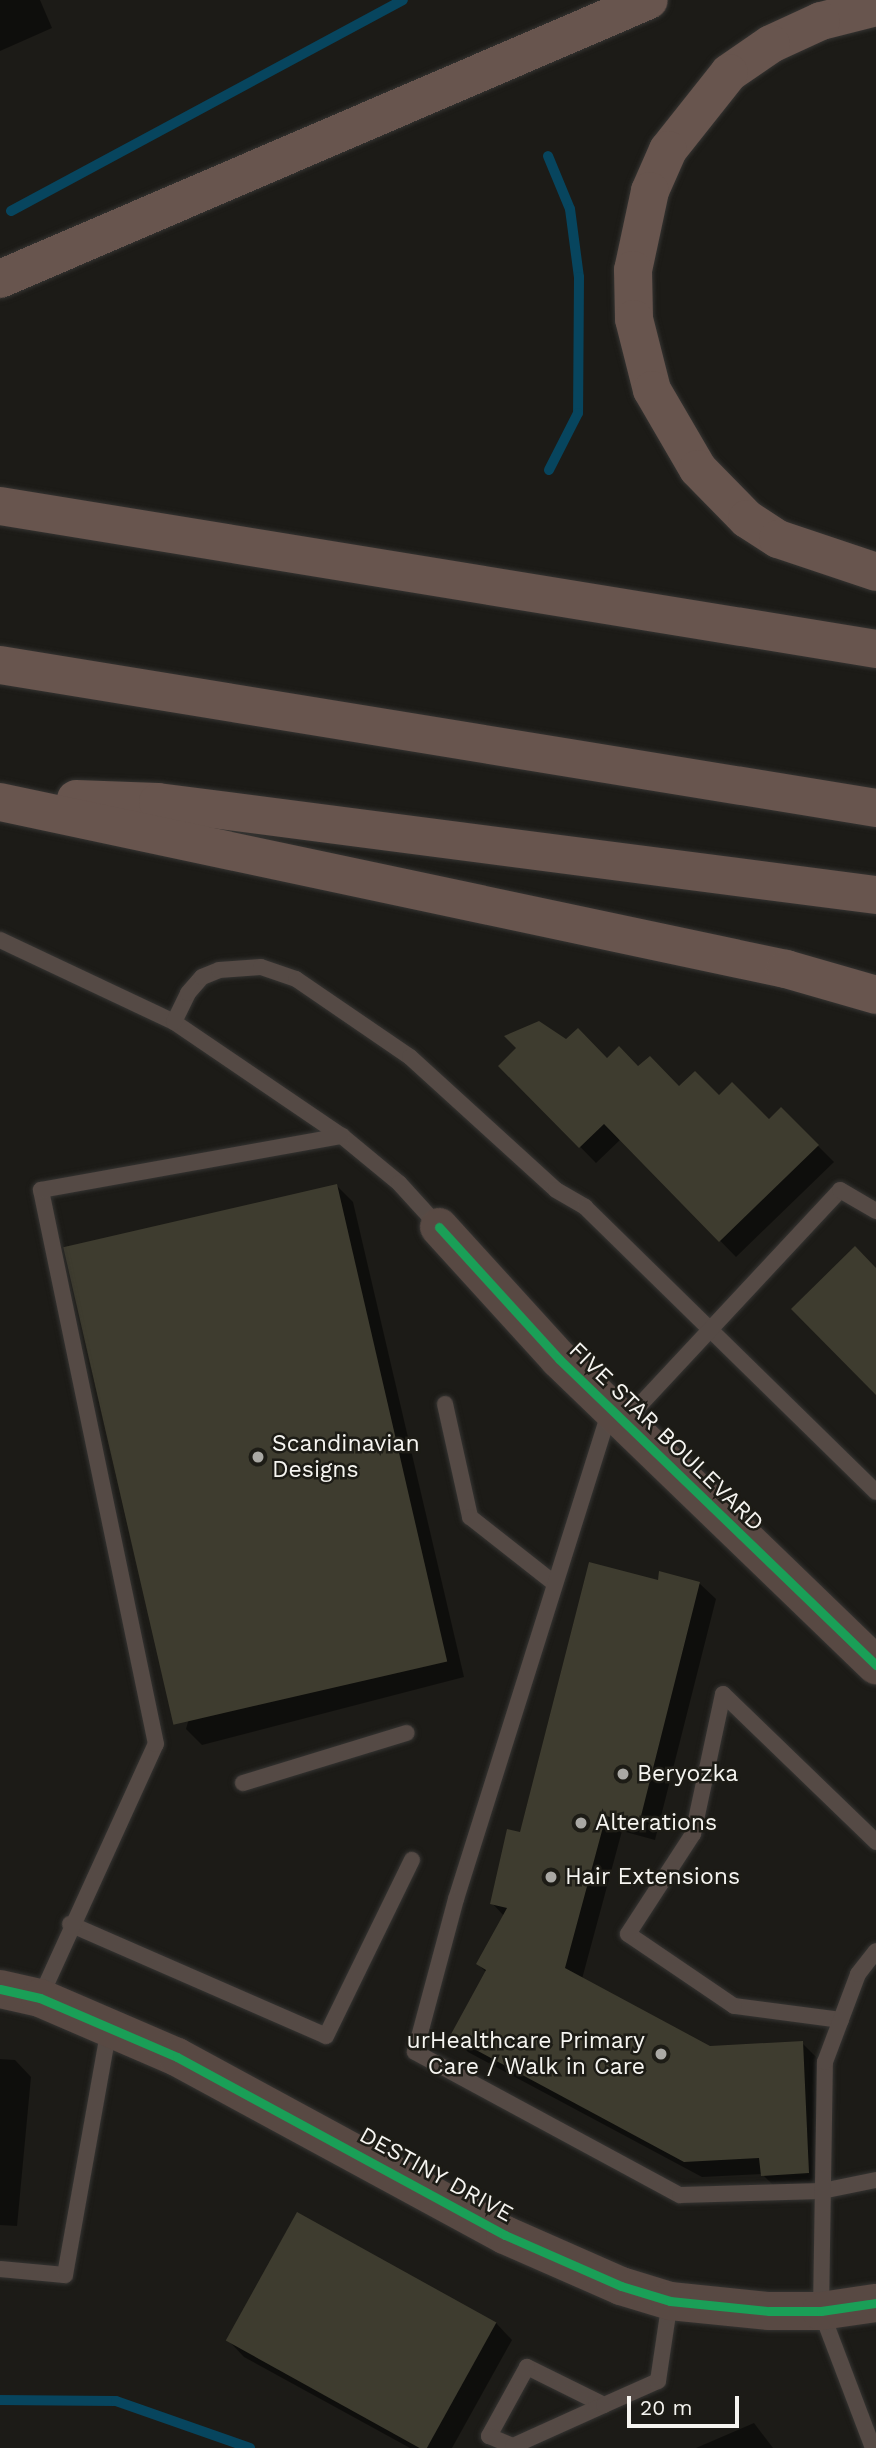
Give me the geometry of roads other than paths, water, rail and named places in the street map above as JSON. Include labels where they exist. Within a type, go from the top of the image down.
[{"type":"highway","points":[[0,279],[649,0]]},
{"type":"highway","points":[[876,7],[821,21],[771,44],[729,73],[667,150],[650,191],[633,270],[635,319],[652,390],[698,469],[747,519],[778,539],[810,554],[876,572]]},
{"type":"highway","points":[[0,506],[876,649]]},
{"type":"highway","points":[[0,665],[876,808]]},
{"type":"highway","points":[[0,797],[158,802],[876,895]]},
{"type":"highway","points":[[0,802],[786,969],[876,995]]},
{"type":"street","name":"FIVE STAR BOULEVARD","points":[[439,1227],[617,1416],[876,1665]]},
{"type":"street","name":"DESTINY DRIVE","points":[[0,1989],[40,1998],[109,2025],[246,2092],[505,2235],[600,2278],[670,2301],[769,2311],[821,2311],[876,2303]]},
{"type":"lane","points":[[0,940],[174,1022],[342,1136],[399,1183],[439,1227]]},
{"type":"lane","points":[[174,1022],[195,985],[219,970],[261,967],[296,979],[447,1087],[556,1190],[585,1207],[876,1492]]},
{"type":"lane","points":[[40,1998],[70,1924],[156,1744],[41,1190],[342,1136]]},
{"type":"lane","points":[[876,1211],[841,1190],[711,1329],[617,1416],[555,1584],[456,1899],[415,2052],[680,2195],[822,2191],[876,2180]]},
{"type":"lane","points":[[446,1404],[470,1517],[555,1584]]},
{"type":"lane","points":[[841,2020],[734,2006],[628,1934],[693,1835],[723,1694],[876,1842]]},
{"type":"lane","points":[[243,1783],[407,1733]]},
{"type":"lane","points":[[70,1924],[326,2035],[412,1860]]},
{"type":"lane","points":[[873,2448],[821,2311],[825,2062],[858,1974],[876,1951]]},
{"type":"lane","points":[[0,2269],[65,2275],[109,2025]]},
{"type":"lane","points":[[604,2405],[527,2367],[489,2436],[513,2446],[658,2381],[670,2301]]},
{"type":"waterway","points":[[11,211],[403,0]]},
{"type":"waterway","points":[[548,156],[570,209],[579,277],[578,413],[549,470]]},
{"type":"waterway","points":[[0,2400],[116,2401],[250,2448]]},
{"type":"place","name":"Scandinavian Designs","points":[[258,1457]]},
{"type":"place","name":"Beryozka","points":[[623,1774]]},
{"type":"place","name":"Alterations","points":[[581,1823]]},
{"type":"place","name":"Hair Extensions","points":[[551,1877]]},
{"type":"place","name":"urHealthcare Primary Care / Walk in Care","points":[[661,2054]]}]
